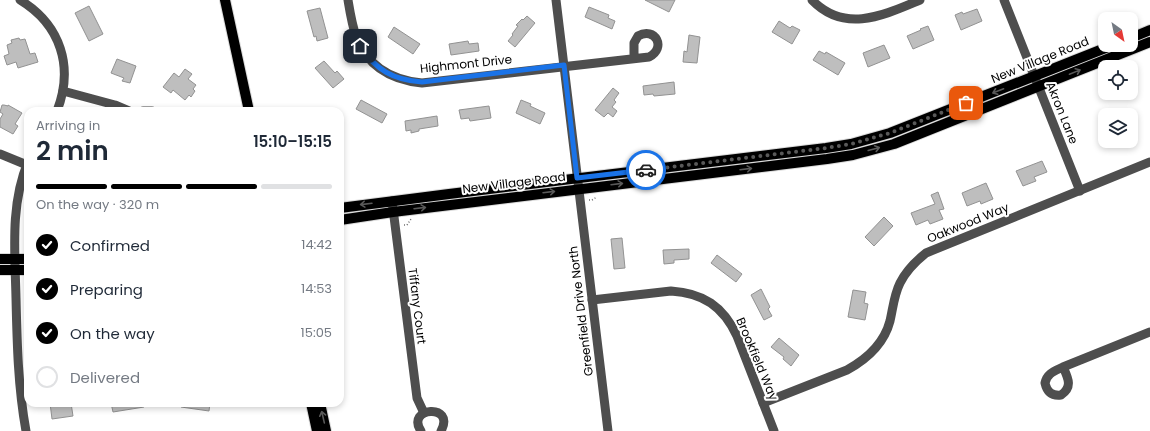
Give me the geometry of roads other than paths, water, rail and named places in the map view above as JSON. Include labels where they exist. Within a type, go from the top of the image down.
[{"type":"main road","points":[[225,0],[249,107]]},
{"type":"main road","points":[[1138,35],[1150,30]]},
{"type":"main road","name":"New Village Road","points":[[344,219],[853,155],[894,144],[1150,42]]},
{"type":"main road","name":"New Village Road","points":[[344,207],[851,144],[890,133],[1098,51]]},
{"type":"main road","points":[[0,259],[24,259]]},
{"type":"main road","points":[[0,270],[24,270]]},
{"type":"main road","points":[[312,407],[317,431]]},
{"type":"main road","points":[[321,407],[326,431]]},
{"type":"street","points":[[20,0],[41,15],[57,39],[64,65],[65,78],[58,107]]},
{"type":"street","name":"Highmont Drive","points":[[348,0],[360,46],[367,56],[376,66],[396,78],[409,82],[422,82],[634,58]]},
{"type":"street","name":"Greenfield Drive North","points":[[556,0],[608,431]]},
{"type":"street","points":[[812,0],[824,10],[836,16],[848,19],[872,18],[920,0]]},
{"type":"street","name":"Akron Lane","points":[[1004,0],[1080,191]]},
{"type":"street","points":[[63,91],[115,104],[121,107]]},
{"type":"street","points":[[0,154],[24,162]]},
{"type":"street","name":"Oakwood Way","points":[[763,403],[846,370],[869,356],[879,344],[890,322],[895,296],[900,283],[907,271],[926,253],[1150,162]]},
{"type":"street","points":[[24,173],[17,200],[15,259],[24,377]]},
{"type":"street","name":"Tiffany Court","points":[[392,201],[417,398],[424,413],[418,424],[422,431]]},
{"type":"street","name":"Brookfield Way","points":[[592,300],[671,291],[695,295],[716,307],[732,325],[774,431]]},
{"type":"street","points":[[1063,367],[1150,332]]},
{"type":"street","points":[[25,407],[26,431]]},
{"type":"street","points":[[424,413],[432,410],[439,413],[444,425],[441,431]]}]
